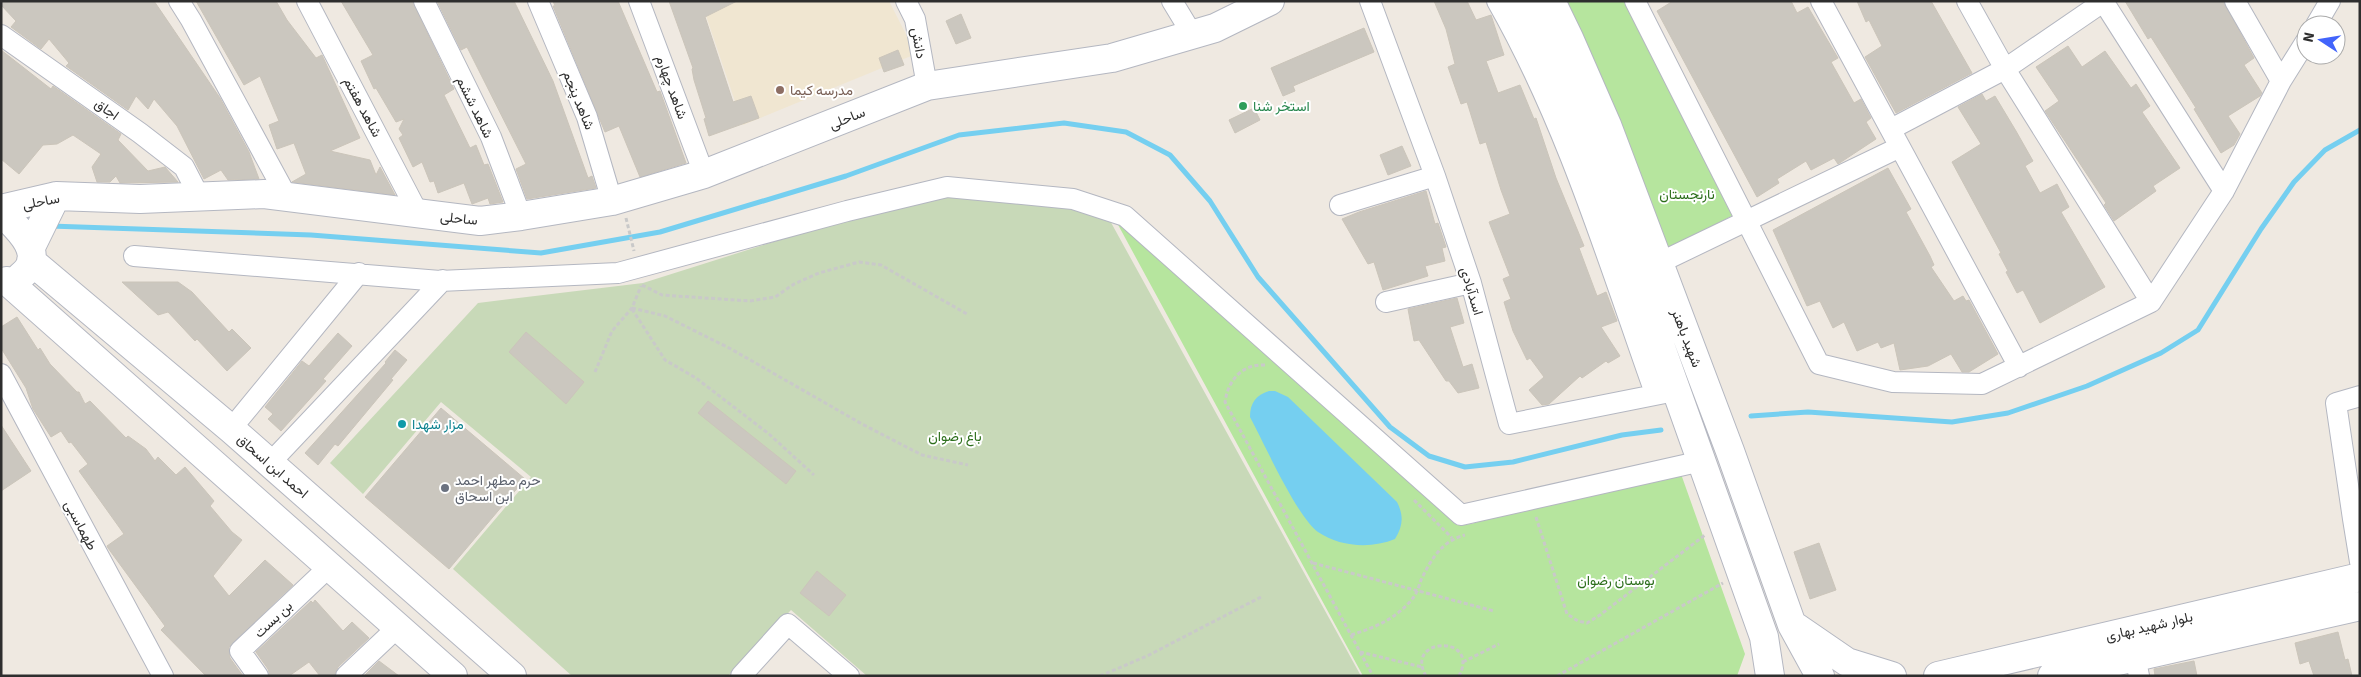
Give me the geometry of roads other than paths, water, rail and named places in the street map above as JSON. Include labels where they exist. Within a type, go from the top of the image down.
[{"type":"main road","name":"ساحلی","points":[[1,211],[56,196],[140,199],[264,194],[480,221],[618,207],[927,86],[1112,58],[1215,28],[1270,1]]},
{"type":"main road","name":"شهید باهنر","points":[[1522,1],[1585,134],[1665,392],[1702,461],[1764,637],[1770,676]]},
{"type":"main road","name":"شهید باهنر","points":[[1551,1],[1607,125],[1730,451],[1792,625],[1820,676]]},
{"type":"main road","points":[[4,280],[19,278],[26,272],[31,254],[56,196]]},
{"type":"main road","name":"احمد ابن اسحاق","points":[[1,211],[16,225],[31,254],[512,676]]},
{"type":"main road","points":[[4,280],[399,626],[453,676]]},
{"type":"main road","name":"بلوار شهید بهاری","points":[[1938,676],[2360,577]]},
{"type":"main road","name":"بلوار شهید بهاری","points":[[2052,676],[2137,666],[2360,606]]},
{"type":"main road","points":[[1792,625],[1847,662],[1892,676]]},
{"type":"main road","points":[[1753,676],[1764,637]]},
{"type":"street","points":[[179,1],[288,197]]},
{"type":"street","name":"شاهد هفتم","points":[[307,1],[418,213]]},
{"type":"street","name":"شاهد ششم","points":[[424,1],[490,137],[521,216]]},
{"type":"street","name":"شاهد پنجم","points":[[538,1],[587,117],[618,207]]},
{"type":"street","name":"شاهد چهارم","points":[[639,1],[704,174]]},
{"type":"street","name":"دانش","points":[[906,1],[915,19],[927,86]]},
{"type":"street","points":[[1172,1],[1192,34]]},
{"type":"street","name":"اسدآبادی","points":[[1370,1],[1435,176],[1471,283],[1509,424],[1665,392]]},
{"type":"street","points":[[1497,1],[1517,36],[1568,147],[1665,392]]},
{"type":"street","points":[[1635,1],[1819,364],[1893,382],[1982,384],[2151,302],[2224,190],[2281,81],[2296,57]]},
{"type":"street","points":[[1822,1],[2019,366]]},
{"type":"street","points":[[1967,1],[2005,69],[2151,302]]},
{"type":"street","points":[[2236,1],[2281,81]]},
{"type":"street","points":[[2322,15],[2330,1]]},
{"type":"street","points":[[1891,129],[2005,69],[2103,2],[2224,190]]},
{"type":"street","name":"اجاق","points":[[1,35],[140,133],[184,167],[199,196]]},
{"type":"street","points":[[1659,263],[1900,147]]},
{"type":"street","points":[[1340,205],[1435,176]]},
{"type":"street","points":[[134,256],[443,280],[618,273],[639,271],[847,211],[947,187],[1074,198],[1125,216],[1460,515],[1702,461]]},
{"type":"street","points":[[231,429],[359,273]]},
{"type":"street","points":[[270,463],[443,280]]},
{"type":"street","points":[[1386,302],[1471,283]]},
{"type":"street","name":"طهماسبی","points":[[1,374],[163,676]]},
{"type":"street","points":[[2360,396],[2336,403],[2356,518],[2360,562]]},
{"type":"street","name":"بن بست","points":[[258,676],[240,651],[330,566]]},
{"type":"street","points":[[741,676],[788,624],[849,676]]},
{"type":"street","points":[[346,676],[399,626]]},
{"type":"water","points":[[1269,391],[1275,391],[1288,397],[1397,502],[1402,521],[1395,539],[1376,544],[1356,545],[1327,537],[1310,524],[1291,496],[1250,417],[1251,408],[1255,400]]},
{"type":"waterway","points":[[50,226],[311,235],[541,253],[660,232],[846,176],[959,135],[1064,123],[1126,132],[1170,155],[1210,201],[1258,277],[1390,427],[1429,456],[1465,467],[1513,462],[1622,435],[1661,430]]},
{"type":"waterway","points":[[1751,416],[1808,412],[1952,422],[2008,413],[2087,386],[2161,353],[2198,330],[2261,229],[2294,182],[2325,150],[2360,130]]},
{"type":"place","name":"مدرسه کیما","points":[[780,90]]},
{"type":"place","name":"استخر شنا","points":[[1243,106]]},
{"type":"place","name":"مزار شهدا","points":[[402,424]]},
{"type":"place","name":"حرم مطهر احمد ابن اسحاق","points":[[445,488]]},
{"type":"park label","name":"نارنجستان","points":[[1687,194]]},
{"type":"park label","name":"باغ رضوان","points":[[955,436]]},
{"type":"park label","name":"بوستان رضوان","points":[[1616,580]]}]
